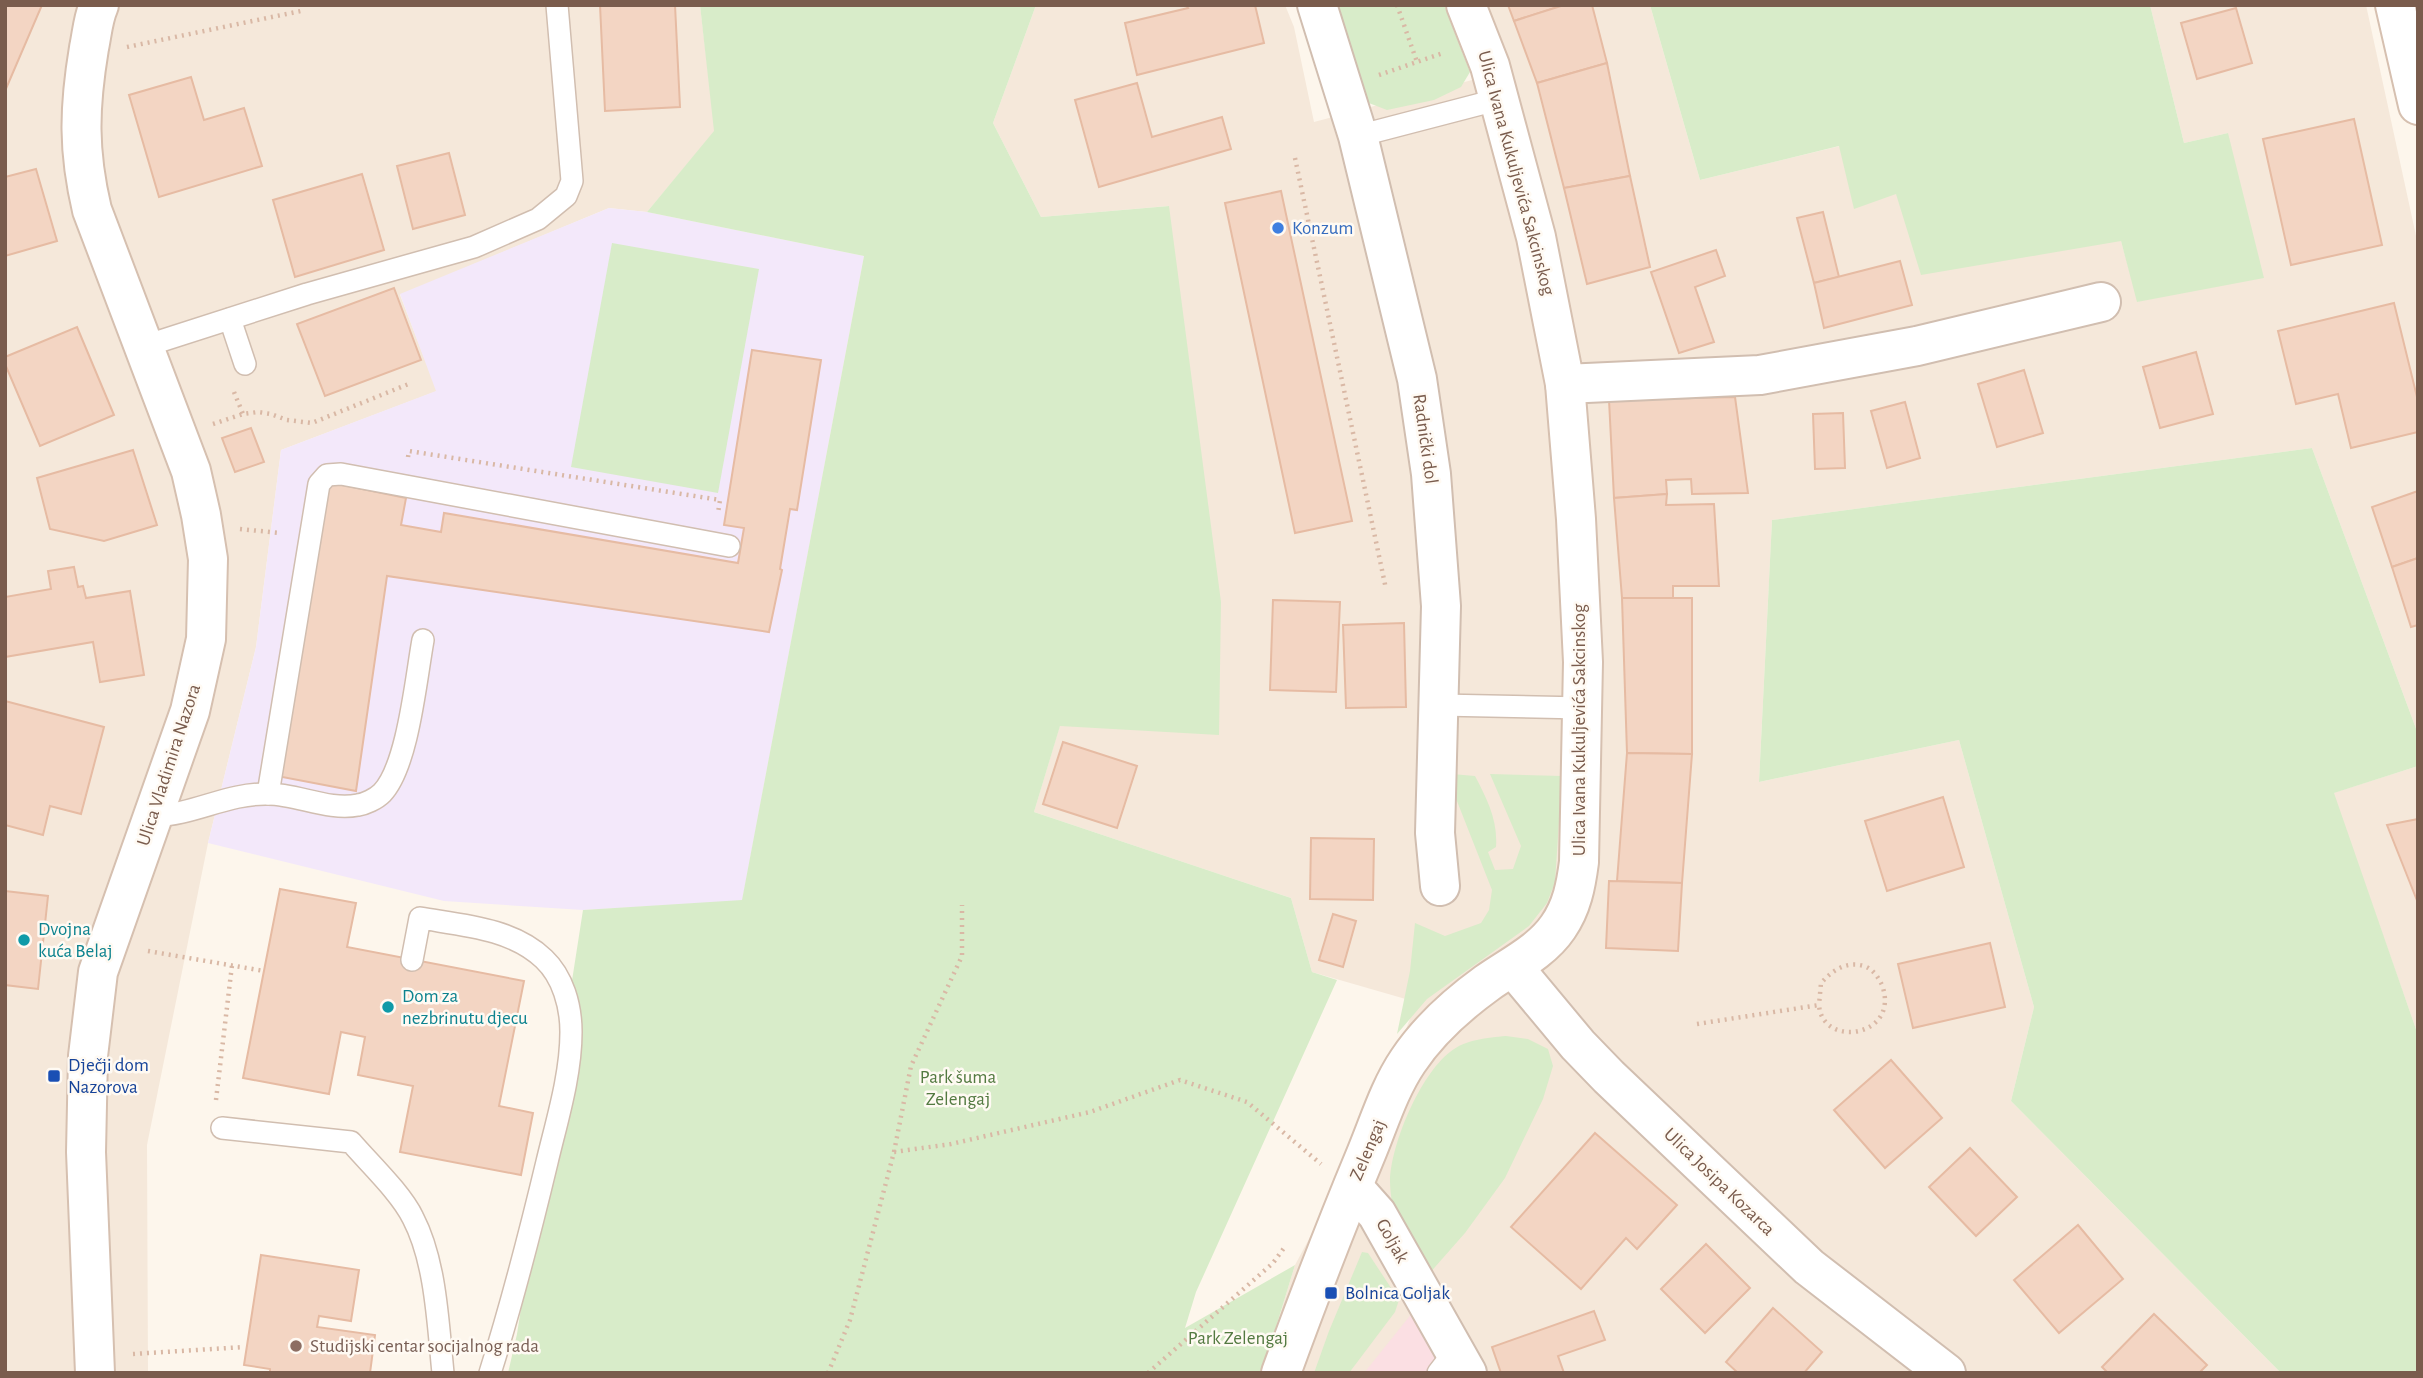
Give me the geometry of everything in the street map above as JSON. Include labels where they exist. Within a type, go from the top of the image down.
[{"type":"street","name":"Ulica Vladimira Nazora","points":[[99,5],[82,90],[82,157],[92,210],[191,471],[208,559],[206,639],[190,711],[98,972],[90,1044],[86,1152],[111,1364]]},
{"type":"street","name":"Radnički dol","points":[[1317,5],[1358,136],[1417,379],[1431,474],[1441,606],[1434,833],[1440,886]]},
{"type":"street","name":"Ulica Ivana Kukuljevića Sakcinskog","points":[[1466,5],[1500,99],[1536,237],[1565,384],[1576,519],[1583,662],[1579,862],[1576,888],[1557,929],[1513,967]]},
{"type":"street","points":[[2395,5],[2418,105]]},
{"type":"street","points":[[1565,384],[1760,375],[1917,346],[2101,302]]},
{"type":"street","name":"Zelengaj","points":[[1281,1373],[1340,1178],[1407,1062],[1427,1037],[1487,983],[1513,967]]},
{"type":"street","name":"Ulica Josipa Kozarca","points":[[1513,967],[1578,1045],[1609,1077],[1809,1267],[1946,1373]]},
{"type":"street","name":"Goljak","points":[[1340,1178],[1377,1214],[1453,1366]]},
{"type":"lane","points":[[145,346],[307,294],[474,247],[538,219],[566,196],[572,181],[557,5]]},
{"type":"lane","points":[[1358,136],[1500,99]]},
{"type":"lane","points":[[230,319],[245,364]]},
{"type":"lane","points":[[268,794],[319,484],[327,475],[341,474],[721,545]]},
{"type":"lane","points":[[153,816],[194,811],[236,797],[268,794],[357,806],[380,795],[391,780],[401,756],[423,639]]},
{"type":"lane","points":[[1440,705],[1583,708]]},
{"type":"lane","points":[[412,960],[420,918],[499,932],[544,959],[556,974],[565,994],[571,1029],[562,1102],[515,1295],[490,1373]]},
{"type":"lane","points":[[222,1128],[351,1142],[412,1215],[420,1233],[429,1265],[443,1373]]},
{"type":"path","points":[[1396,5],[1417,62]]},
{"type":"path","points":[[126,48],[301,11]]},
{"type":"path","points":[[1343,88],[1480,41]]},
{"type":"path","points":[[1295,158],[1386,589]]},
{"type":"path","points":[[211,424],[243,414],[271,414],[287,420],[312,423],[411,383]]},
{"type":"path","points":[[236,397],[243,414]]},
{"type":"path","points":[[402,485],[409,451],[720,500],[721,545]]},
{"type":"path","points":[[246,529],[292,534]]},
{"type":"path","points":[[828,1373],[850,1320],[894,1152],[911,1066],[962,956],[962,905]]},
{"type":"path","points":[[136,949],[264,971]]},
{"type":"path","points":[[222,1128],[213,1125],[232,965]]},
{"type":"path","points":[[1850,965],[1868,968],[1876,974],[1885,993],[1886,1002],[1879,1019],[1869,1028],[1858,1032],[1838,1031],[1830,1027],[1820,1014],[1819,1005],[1821,982],[1834,971],[1850,965]]},
{"type":"path","points":[[1697,1024],[1819,1005]]},
{"type":"path","points":[[894,1152],[950,1144],[1090,1112],[1180,1080],[1247,1102],[1340,1178]]},
{"type":"path","points":[[1148,1373],[1272,1263],[1289,1241]]},
{"type":"path","points":[[111,1364],[244,1346]]},
{"type":"shaded area","points":[[5,5],[700,5],[715,131],[647,212],[609,208],[400,295],[437,391],[281,450],[256,647],[208,843],[147,1145],[148,1373],[5,1373]]},
{"type":"shaded area","points":[[1036,5],[1285,5],[1294,27],[1314,122],[1506,71],[1480,5],[1650,5],[1700,180],[1840,146],[1896,193],[2121,241],[2138,302],[2228,133],[2184,143],[2150,5],[2366,5],[2418,245],[2418,734],[2312,448],[1772,520],[1759,782],[1959,740],[2034,1007],[2011,1101],[2281,1373],[1262,1373],[1295,1265],[1373,1120],[1416,1002],[1312,972],[1291,898],[1034,812],[1060,725],[1219,734],[1168,206],[1041,217],[993,123]]},
{"type":"shaded area","points":[[609,208],[647,212],[864,256],[742,901],[583,910],[444,901],[208,843],[256,647],[281,450],[436,391],[400,294]]},
{"type":"shaded area","points":[[2418,766],[2418,1035],[2333,793]]},
{"type":"shaded area","points":[[1413,1312],[1450,1373],[1364,1373]]},
{"type":"green space","name":"Park šuma Zelengaj","points":[[700,5],[1036,5],[993,123],[1041,217],[1169,206],[1221,602],[1219,735],[1060,726],[1034,812],[1291,898],[1312,972],[1337,980],[1196,1292],[1185,1328],[1295,1265],[1262,1373],[508,1373],[517,1334],[583,910],[742,900],[864,256],[647,212],[714,131]]},
{"type":"green space","points":[[1327,5],[1444,5],[1470,72],[1461,87],[1434,100],[1387,110],[1361,100]]},
{"type":"green space","points":[[1650,5],[2150,5],[2184,143],[2228,133],[2264,278],[2137,302],[2121,241],[1921,275],[1896,194],[1854,209],[1839,146],[1700,180]]},
{"type":"green space","points":[[612,243],[759,269],[718,493],[571,467]]},
{"type":"green space","points":[[2312,448],[2418,734],[2418,766],[2334,793],[2418,1035],[2418,1373],[2281,1373],[2011,1101],[2034,1007],[1959,740],[1759,782],[1772,520]]},
{"type":"green space","points":[[1452,774],[1475,776],[1487,801],[1496,837],[1496,847],[1488,852],[1495,870],[1513,869],[1521,846],[1490,774],[1562,776],[1555,882],[1547,903],[1529,926],[1427,999],[1397,1034],[1410,971],[1415,923],[1445,936],[1481,923],[1489,910],[1492,890],[1453,791]]},
{"type":"green space","points":[[1506,1036],[1528,1039],[1548,1049],[1553,1066],[1543,1099],[1505,1178],[1465,1233],[1428,1275],[1402,1229],[1392,1203],[1390,1181],[1396,1148],[1418,1093],[1439,1063],[1450,1052],[1470,1042]]},
{"type":"green space","points":[[1362,1252],[1368,1253],[1399,1300],[1395,1312],[1349,1373],[1314,1373],[1329,1331]]},
{"type":"building","points":[[5,5],[42,5],[5,91]]},
{"type":"building","points":[[600,5],[675,5],[680,107],[605,111]]},
{"type":"building","points":[[1186,5],[1255,5],[1264,43],[1137,75],[1125,23],[1188,8]]},
{"type":"building","points":[[1508,5],[1564,5],[1514,21]]},
{"type":"building","points":[[1564,5],[1592,5],[1607,63],[1537,83],[1514,21]]},
{"type":"building","points":[[2236,8],[2252,63],[2197,79],[2181,23]]},
{"type":"building","points":[[1607,63],[1630,176],[1564,188],[1537,83]]},
{"type":"building","points":[[191,77],[204,120],[244,108],[262,166],[159,197],[129,95]]},
{"type":"building","points":[[1137,83],[1152,137],[1222,117],[1231,149],[1099,187],[1075,100]]},
{"type":"building","points":[[2354,119],[2382,245],[2291,265],[2263,139]]},
{"type":"building","points":[[449,153],[465,215],[413,229],[397,166]]},
{"type":"building","points":[[36,169],[57,241],[5,256],[5,177]]},
{"type":"building","points":[[362,174],[384,250],[295,277],[273,200]]},
{"type":"building","points":[[1630,176],[1650,267],[1587,284],[1564,188]]},
{"type":"building","points":[[1281,191],[1352,521],[1295,533],[1225,203]]},
{"type":"building","points":[[1823,212],[1839,277],[1814,283],[1797,218]]},
{"type":"building","points":[[1716,250],[1725,276],[1695,287],[1714,342],[1679,353],[1651,272]]},
{"type":"building","points":[[1900,261],[1912,305],[1824,328],[1814,283]]},
{"type":"building","points":[[394,288],[421,360],[325,396],[297,324]]},
{"type":"building","points":[[2394,303],[2418,401],[2418,432],[2351,448],[2338,394],[2296,404],[2278,331]]},
{"type":"building","points":[[77,327],[114,415],[40,446],[5,364],[5,357]]},
{"type":"building","points":[[752,350],[821,360],[797,510],[790,509],[780,569],[782,570],[769,632],[387,576],[356,791],[277,776],[328,482],[406,498],[401,525],[441,532],[444,513],[738,563],[744,528],[724,525]]},
{"type":"building","points":[[2196,352],[2213,414],[2160,428],[2143,367]]},
{"type":"building","points":[[2024,370],[2043,433],[1997,447],[1978,384]]},
{"type":"building","points":[[1735,397],[1748,493],[1692,494],[1691,479],[1666,480],[1667,494],[1614,498],[1609,400]]},
{"type":"building","points":[[1905,402],[1920,458],[1887,468],[1871,411]]},
{"type":"building","points":[[1843,413],[1845,468],[1815,469],[1813,414]]},
{"type":"building","points":[[251,428],[264,462],[235,472],[222,438]]},
{"type":"building","points":[[133,450],[157,525],[104,541],[50,529],[37,478]]},
{"type":"building","points":[[2418,491],[2418,558],[2392,567],[2372,507]]},
{"type":"building","points":[[1667,494],[1666,505],[1714,504],[1719,586],[1673,586],[1673,599],[1622,598],[1614,498]]},
{"type":"building","points":[[2418,558],[2418,625],[2411,627],[2392,567]]},
{"type":"building","points":[[74,567],[78,587],[83,586],[86,598],[130,591],[144,675],[100,682],[93,642],[5,657],[5,597],[51,589],[48,571]]},
{"type":"building","points":[[1622,598],[1692,598],[1692,754],[1627,753]]},
{"type":"building","points":[[1273,600],[1340,602],[1336,692],[1270,690]]},
{"type":"building","points":[[1404,623],[1406,707],[1346,708],[1343,625]]},
{"type":"building","points":[[5,701],[104,727],[81,814],[50,806],[43,835],[5,825]]},
{"type":"building","points":[[1063,742],[1137,766],[1117,828],[1043,804]]},
{"type":"building","points":[[1627,753],[1692,754],[1682,883],[1617,881]]},
{"type":"building","points":[[1943,797],[1964,867],[1887,891],[1865,821]]},
{"type":"building","points":[[2418,819],[2418,903],[2387,825]]},
{"type":"building","points":[[1311,838],[1374,839],[1373,900],[1310,899]]},
{"type":"building","points":[[1609,881],[1682,883],[1678,951],[1606,948]]},
{"type":"building","name":"Dom za nezbrinutu djecu","points":[[280,889],[356,903],[347,947],[524,981],[499,1106],[533,1113],[521,1175],[400,1152],[413,1086],[358,1075],[365,1037],[341,1032],[329,1094],[243,1078]]},
{"type":"building","name":"Dvojna kuća Belaj","points":[[5,891],[48,896],[38,989],[5,985]]},
{"type":"building","points":[[1333,914],[1356,921],[1343,967],[1319,960]]},
{"type":"building","points":[[1990,943],[2005,1007],[1913,1028],[1898,964]]},
{"type":"building","points":[[1891,1060],[1942,1118],[1885,1168],[1834,1110]]},
{"type":"building","points":[[1595,1133],[1677,1205],[1637,1249],[1626,1238],[1581,1289],[1511,1227]]},
{"type":"building","points":[[1970,1148],[2017,1197],[1976,1236],[1929,1187]]},
{"type":"building","points":[[2078,1225],[2123,1279],[2059,1333],[2014,1280]]},
{"type":"building","points":[[1706,1244],[1750,1288],[1705,1333],[1661,1289]]},
{"type":"building","points":[[261,1255],[359,1270],[351,1321],[319,1316],[317,1327],[375,1335],[370,1373],[270,1373],[270,1369],[244,1365]]},
{"type":"building","points":[[1773,1308],[1822,1352],[1804,1373],[1738,1373],[1726,1362]]},
{"type":"building","points":[[1594,1311],[1605,1340],[1558,1356],[1564,1373],[1501,1373],[1492,1347]]},
{"type":"building","points":[[2154,1314],[2207,1365],[2199,1373],[2108,1373],[2102,1367]]},
{"type":"place","name":"Konzum","points":[[1278,228]]},
{"type":"place","name":"Dvojna kuća Belaj","points":[[24,940]]},
{"type":"place","name":"Dom za nezbrinutu djecu","points":[[388,1007]]},
{"type":"place","name":"Dječji dom Nazorova","points":[[54,1076]]},
{"type":"place","name":"Bolnica Goljak","points":[[1331,1293]]},
{"type":"place","name":"Studijski centar socijalnog rada","points":[[296,1346]]},
{"type":"park label","name":"Park Zelengaj","points":[[1238,1338]]}]
